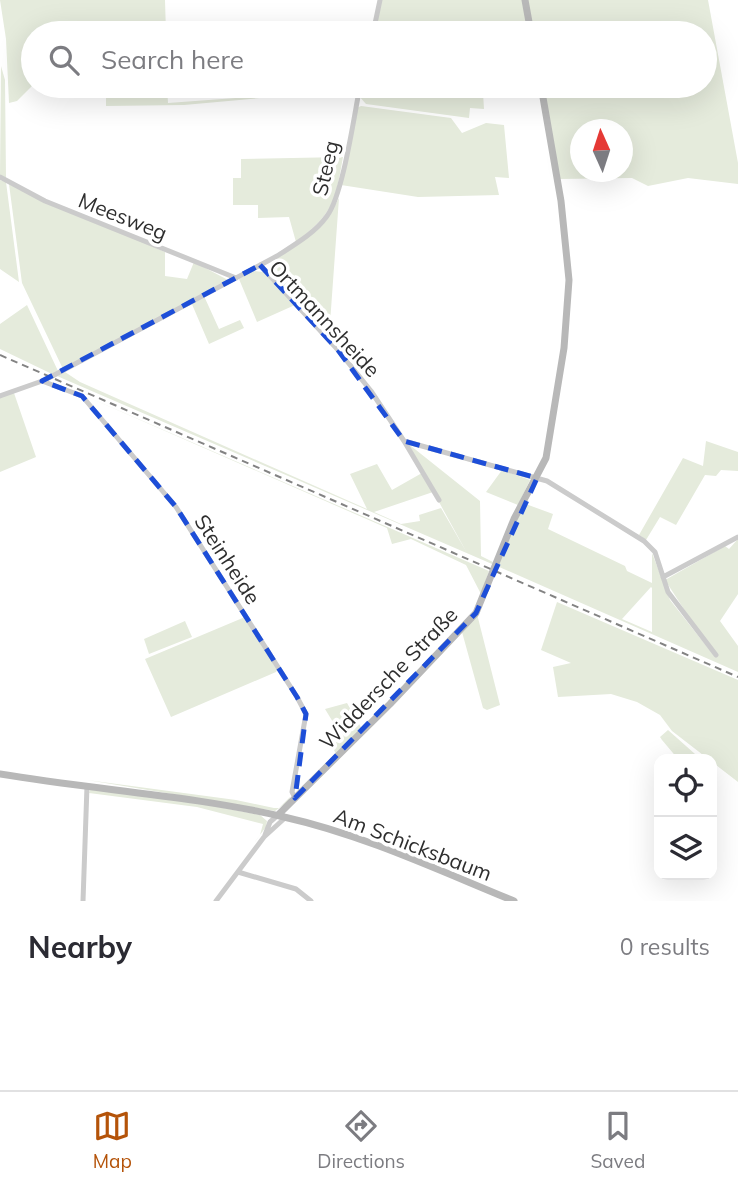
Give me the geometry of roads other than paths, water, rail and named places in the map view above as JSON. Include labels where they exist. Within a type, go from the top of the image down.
[{"type":"street","points":[[376,21],[380,0]]},
{"type":"street","points":[[525,0],[529,21]]},
{"type":"street","name":"Steeg","points":[[260,265],[312,232],[332,209],[357,98]]},
{"type":"street","name":"Widdersche Straße","points":[[282,816],[295,799],[475,615],[514,519],[546,458],[552,432],[569,280],[561,201],[543,98]]},
{"type":"street","name":"Meesweg","points":[[0,177],[45,201],[236,278]]},
{"type":"street","name":"Ortmannsheide","points":[[42,382],[260,265],[338,350],[371,391],[439,500]]},
{"type":"street","points":[[0,396],[42,382]]},
{"type":"street","name":"Steinheide","points":[[42,382],[82,396],[176,507],[297,696],[306,714],[292,792],[295,799]]},
{"type":"street","points":[[404,441],[548,481],[644,541],[655,552],[672,598],[716,656]]},
{"type":"street","points":[[663,578],[738,537]]},
{"type":"street","name":"Am Schicksbaum","points":[[0,774],[191,799],[282,816],[375,844],[514,901]]},
{"type":"street","points":[[83,901],[87,786]]},
{"type":"street","points":[[216,901],[264,837],[270,822],[282,816]]},
{"type":"street","points":[[238,872],[296,889],[311,901]]},
{"type":"railway","points":[[0,355],[738,677]]}]
